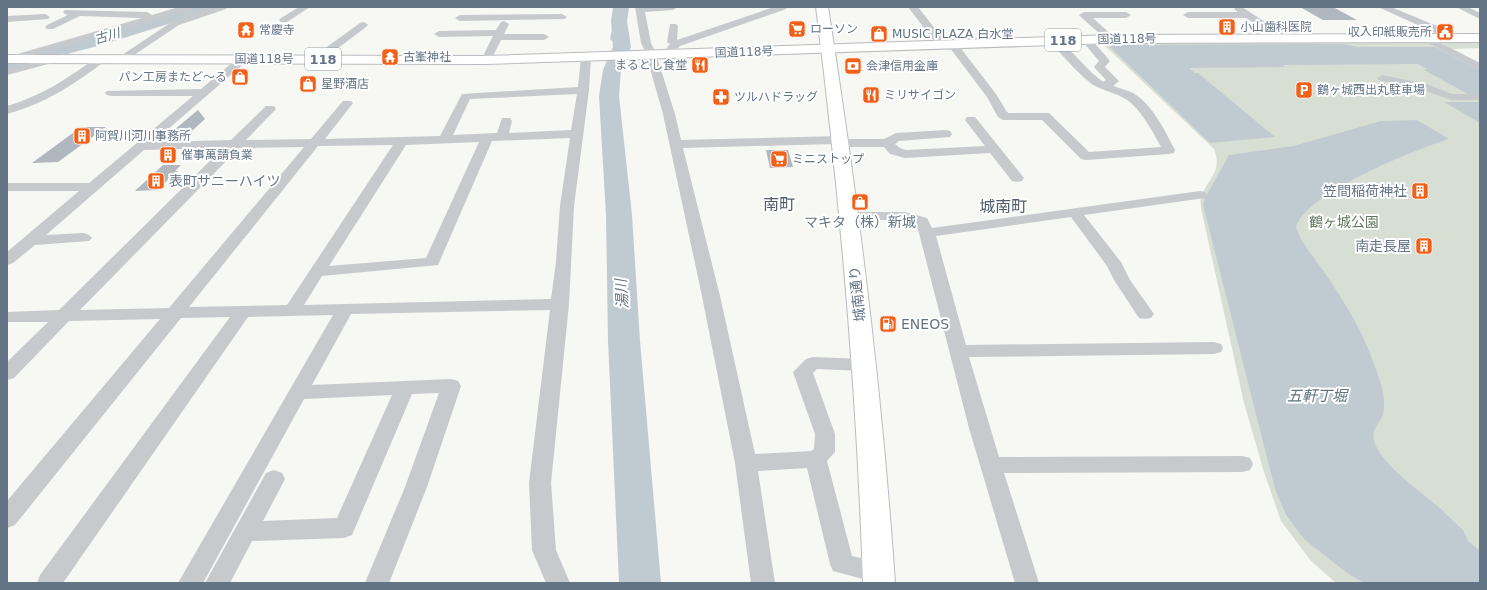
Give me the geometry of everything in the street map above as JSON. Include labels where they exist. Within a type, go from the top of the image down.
[{"type":"main road","name":"城南通り","points":[[822,7],[841,142],[864,365],[874,480],[879,578]]},
{"type":"main road","name":"国道118号","points":[[9,62],[55,59],[486,60],[589,57],[675,47],[828,49],[1111,39],[1480,38]]},
{"type":"street","points":[[135,15],[149,7]]},
{"type":"street","points":[[9,62],[189,7]]},
{"type":"street","points":[[145,32],[223,7]]},
{"type":"street","points":[[284,20],[305,7]]},
{"type":"street","points":[[486,60],[513,7]]},
{"type":"street","points":[[673,7],[641,8],[647,51],[668,114],[711,296],[746,463],[763,583]]},
{"type":"street","points":[[673,26],[675,47],[783,7]]},
{"type":"street","points":[[913,7],[992,96],[1002,114],[1007,117],[1045,116],[1086,156],[1168,150],[1158,131],[1134,100],[1120,92],[1103,86],[1092,79],[1054,40]]},
{"type":"street","points":[[1236,7],[1286,39]]},
{"type":"street","points":[[1383,7],[1400,15],[1420,21],[1456,39]]},
{"type":"street","points":[[1461,7],[1480,16]]},
{"type":"street","points":[[50,27],[79,10],[160,16],[180,21]]},
{"type":"street","points":[[1111,39],[1084,15],[1126,15]]},
{"type":"street","points":[[1188,15],[1248,15]]},
{"type":"street","points":[[7,19],[45,17]]},
{"type":"street","points":[[460,18],[562,17]]},
{"type":"street","points":[[121,59],[180,21]]},
{"type":"street","points":[[317,59],[363,25]]},
{"type":"street","points":[[439,34],[544,37]]},
{"type":"street","points":[[1427,39],[1480,67]]},
{"type":"street","points":[[1089,43],[1105,61],[1099,67],[1113,81],[1103,86]]},
{"type":"street","points":[[55,59],[91,48]]},
{"type":"street","points":[[558,583],[544,550],[540,483],[560,304],[567,206],[589,57]]},
{"type":"street","points":[[7,110],[35,101],[54,92],[101,59]]},
{"type":"street","points":[[7,260],[243,59]]},
{"type":"street","points":[[1382,78],[1423,86],[1451,97],[1480,97]]},
{"type":"street","points":[[444,140],[466,96],[583,90]]},
{"type":"street","points":[[111,93],[205,92]]},
{"type":"street","points":[[7,518],[316,142],[347,102]]},
{"type":"street","points":[[7,373],[270,108]]},
{"type":"street","points":[[971,120],[1017,178]]},
{"type":"street","points":[[317,272],[432,262],[494,138],[506,121]]},
{"type":"street","points":[[140,146],[444,140],[577,134]]},
{"type":"street","points":[[888,144],[896,137],[946,134]]},
{"type":"street","points":[[292,310],[402,141]]},
{"type":"street","points":[[675,144],[841,142],[888,144],[895,151],[905,154],[994,149]]},
{"type":"street","points":[[7,187],[93,187]]},
{"type":"street","points":[[927,233],[1200,195]]},
{"type":"street","points":[[1074,212],[1115,265],[1122,280],[1145,314]]},
{"type":"street","points":[[848,216],[905,216],[922,221],[927,233],[990,465],[1027,583]]},
{"type":"street","points":[[31,240],[84,238]]},
{"type":"street","points":[[7,317],[560,304]]},
{"type":"street","points":[[190,583],[345,309]]},
{"type":"street","points":[[49,583],[243,311]]},
{"type":"street","points":[[958,351],[1214,348]]},
{"type":"street","points":[[746,463],[816,459],[824,452],[825,434],[803,372],[813,363],[864,365]]},
{"type":"street","points":[[299,392],[451,386],[416,487],[378,583]]},
{"type":"street","points":[[246,531],[344,528],[405,388]]},
{"type":"street","points":[[816,459],[842,564],[879,578]]},
{"type":"street","points":[[990,465],[1242,464]]},
{"type":"street","points":[[218,583],[274,479]]},
{"type":"green space","name":"鶴ヶ城公園","points":[[1101,42],[1438,42],[1480,64],[1480,583],[1336,583],[1311,561],[1281,521],[1264,472],[1244,403],[1202,211],[1201,197],[1214,174],[1217,164],[1214,149]]},
{"type":"green space","points":[[1442,43],[1479,43],[1480,48],[1452,49]]},
{"type":"water","points":[[617,7],[626,7],[627,10],[625,33],[628,40],[627,46],[621,49],[610,39]]},
{"type":"water","points":[[1343,44],[1357,47],[1435,47],[1480,70],[1480,94],[1468,94],[1424,70],[1427,69],[1418,64],[1283,65],[1285,67],[1189,68],[1195,73],[1198,73],[1275,137],[1210,143],[1108,45]]},
{"type":"water","points":[[1444,102],[1480,102],[1480,123]]},
{"type":"water","name":"五軒丁堀","points":[[1417,120],[1449,139],[1363,174],[1340,187],[1319,200],[1304,214],[1296,227],[1305,246],[1347,307],[1371,354],[1383,393],[1384,403],[1383,414],[1373,436],[1377,448],[1390,465],[1406,481],[1441,509],[1463,530],[1468,541],[1480,551],[1480,583],[1364,583],[1347,573],[1304,539],[1286,515],[1275,489],[1203,205],[1205,198],[1229,155],[1294,146],[1381,121]]},
{"type":"building","points":[[1300,7],[1333,7],[1357,20],[1323,20]]},
{"type":"building","points":[[198,110],[205,119],[182,140],[162,140]]},
{"type":"building","name":"阿賀川河川事務所","points":[[81,127],[106,127],[58,162],[32,163]]},
{"type":"building","name":"ミニストップ","points":[[766,150],[788,150],[793,167],[770,168]]},
{"type":"building","name":"表町サニーハイツ","points":[[163,165],[181,165],[175,171],[178,171],[157,190],[135,191]]},
{"type":"waterway","name":"古川","points":[[7,65],[99,40],[207,7]]},
{"type":"waterway","name":"湯川","points":[[621,7],[619,21],[622,47],[612,70],[609,96],[619,215],[624,341],[640,583]]},
{"type":"place","name":"小山歯科医院","points":[[1227,27]]},
{"type":"place","name":"ローソン","points":[[797,29]]},
{"type":"place","name":"常慶寺","points":[[246,30]]},
{"type":"place","name":"収入印紙販売所","points":[[1445,32]]},
{"type":"place","name":"MUSIC PLAZA 白水堂","points":[[879,34]]},
{"type":"place","name":"古峯神社","points":[[390,57]]},
{"type":"place","name":"まるとし食堂","points":[[700,65]]},
{"type":"place","name":"会津信用金庫","points":[[853,66]]},
{"type":"place","name":"パン工房またど～る","points":[[240,77]]},
{"type":"place","name":"星野酒店","points":[[308,84]]},
{"type":"place","name":"鶴ヶ城西出丸駐車場","points":[[1304,90]]},
{"type":"place","name":"ミリサイゴン","points":[[871,95]]},
{"type":"place","name":"ツルハドラッグ","points":[[721,97]]},
{"type":"place","name":"阿賀川河川事務所","points":[[82,136]]},
{"type":"place","name":"催事萬請負業","points":[[168,155]]},
{"type":"place","name":"ミニストップ","points":[[779,159]]},
{"type":"place","name":"表町サニーハイツ","points":[[156,181]]},
{"type":"place","name":"笠間稲荷神社","points":[[1420,191]]},
{"type":"place","name":"マキタ（株）新城","points":[[860,202]]},
{"type":"place","name":"南走長屋","points":[[1424,246]]},
{"type":"place","name":"ENEOS","points":[[888,324]]},
{"type":"district","name":"南町","points":[[779,204]]},
{"type":"district","name":"城南町","points":[[1003,206]]}]
